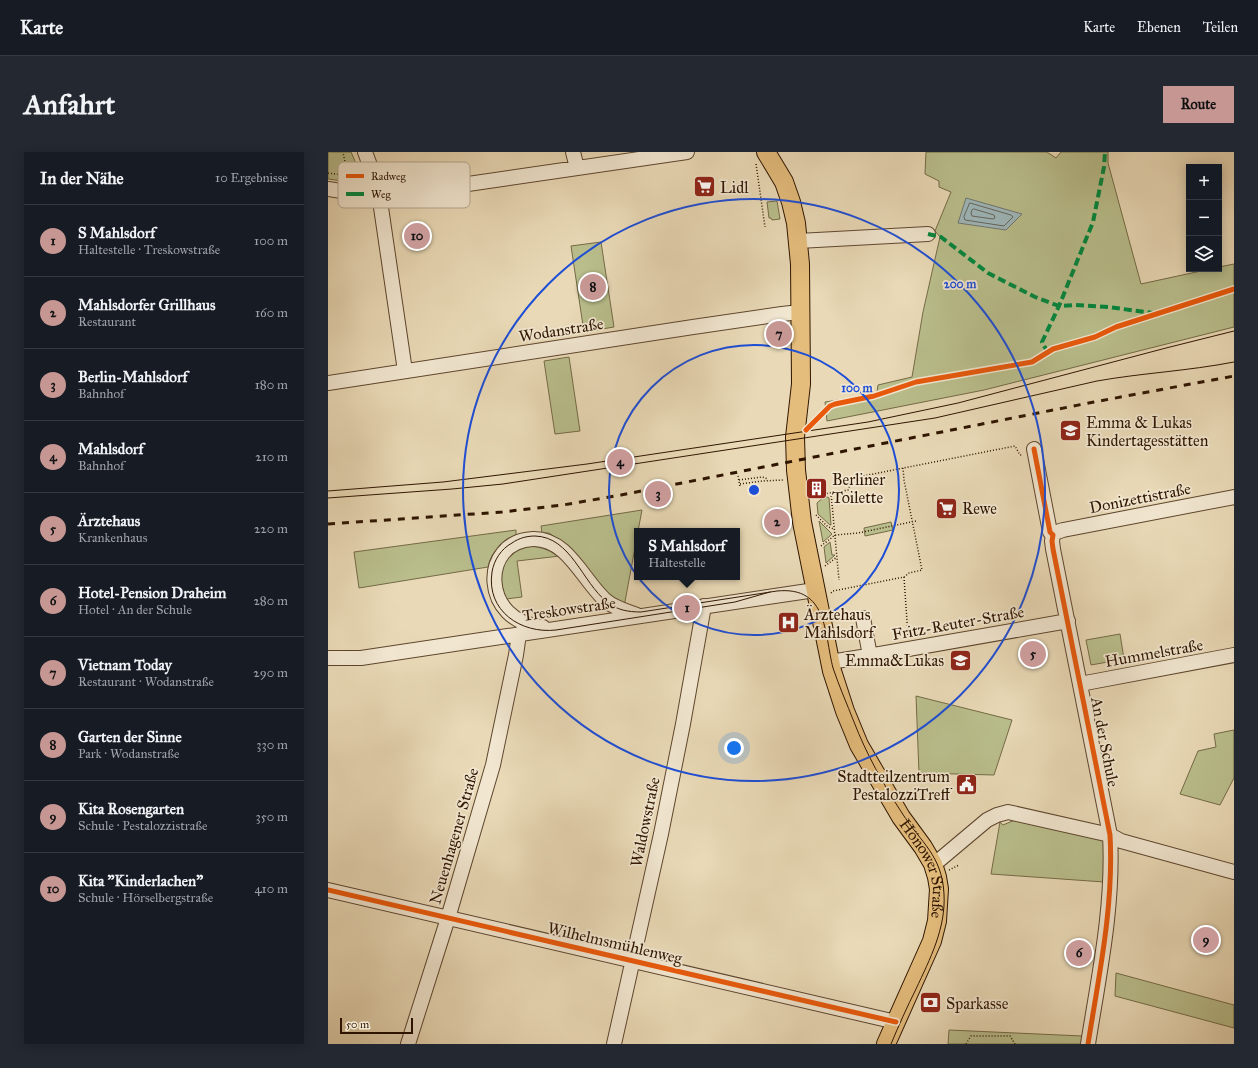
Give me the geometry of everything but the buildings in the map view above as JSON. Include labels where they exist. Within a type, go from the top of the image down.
[{"type":"main road","name":"Hönower Straße","points":[[782,152],[789,176],[791,202],[798,242],[800,270],[801,384],[797,412],[795,448],[800,508],[814,593],[833,676],[846,712],[866,758],[901,817],[940,867],[937,877],[939,902],[936,928],[924,959],[886,1044]]},
{"type":"main road","name":"Hönower Straße","points":[[761,157],[784,182],[791,202]]},
{"type":"street","points":[[365,152],[369,162]]},
{"type":"street","points":[[573,152],[577,168]]},
{"type":"street","points":[[470,184],[687,152]]},
{"type":"street","points":[[328,189],[338,191]]},
{"type":"street","points":[[381,208],[405,372]]},
{"type":"street","points":[[798,242],[928,234]]},
{"type":"street","name":"Wodanstraße","points":[[328,384],[693,327],[800,312]]},
{"type":"street","name":"An der Schule","points":[[1031,452],[1050,532],[1053,535],[1052,545],[1110,835],[1111,878],[1107,921],[1088,1044]]},
{"type":"street","name":"Donizettistraße","points":[[1053,535],[1063,530],[1234,497]]},
{"type":"street","points":[[568,627],[542,627],[530,625],[512,616],[501,604],[496,591],[495,573],[500,559],[512,546],[528,540],[539,540],[550,543],[565,553],[608,602],[618,609],[642,616]]},
{"type":"street","name":"Treskowstraße","points":[[328,658],[361,658],[704,606],[814,593]]},
{"type":"street","name":"Waldowstraße","points":[[614,1044],[634,960],[683,724],[704,606]]},
{"type":"street","points":[[863,618],[870,656]]},
{"type":"street","name":"Fritz-Reuter-Straße","points":[[830,662],[1068,621]]},
{"type":"street","name":"Neuenhagener Straße","points":[[408,1044],[448,918],[493,765],[517,651],[518,634]]},
{"type":"street","name":"Hummelstraße","points":[[1080,684],[1234,655]]},
{"type":"street","points":[[940,867],[937,862],[987,820],[1008,812],[1110,835],[1120,841],[1234,872]]},
{"type":"street","name":"Wilhelmsmühlenweg","points":[[328,890],[896,1022]]},
{"type":"path","points":[[761,157],[765,227]]},
{"type":"path","points":[[328,173],[338,174]]},
{"type":"path","points":[[808,493],[824,494],[848,490],[853,478],[1015,446],[1020,454],[1031,452]]},
{"type":"path","points":[[814,593],[904,577],[909,573],[922,570],[904,480],[903,468]]},
{"type":"path","points":[[738,476],[740,486],[770,480],[783,480]]},
{"type":"path","points":[[739,480],[762,477],[770,480]]},
{"type":"path","points":[[831,493],[839,580]]},
{"type":"path","points":[[814,513],[828,527],[834,530]]},
{"type":"path","points":[[820,548],[835,536],[858,533],[916,521]]},
{"type":"path","points":[[823,567],[837,557]]},
{"type":"path","points":[[904,577],[908,640]]},
{"type":"path","points":[[940,867],[959,865]]},
{"type":"path","points":[[966,1044],[971,1036],[1010,1036],[1014,1044]]},
{"type":"green space","points":[[328,152],[351,152],[355,162],[338,162],[338,180],[328,179]]},
{"type":"green space","points":[[926,152],[1047,152],[1056,158],[1061,152],[1108,152],[1108,163],[1141,284],[1196,272],[1222,272],[1222,266],[1234,264],[1234,327],[984,390],[827,421],[825,402],[865,396],[877,392],[878,385],[912,377],[923,312],[940,237],[935,231],[951,192],[939,187],[939,181],[925,174]]},
{"type":"green space","points":[[777,201],[780,219],[772,220],[769,218],[767,202]]},
{"type":"green space","points":[[601,242],[614,327],[584,332],[571,246]]},
{"type":"green space","points":[[569,357],[580,431],[555,434],[544,361]]},
{"type":"green space","points":[[825,496],[829,498],[831,525],[818,514],[817,503]]},
{"type":"green space","points":[[642,510],[639,528],[634,528],[634,553],[624,607],[615,603],[570,548],[549,533],[542,533],[541,526]]},
{"type":"green space","points":[[819,521],[832,534],[823,542]]},
{"type":"green space","points":[[891,522],[893,530],[865,536],[864,528]]},
{"type":"green space","points":[[516,530],[516,535],[498,548],[492,556],[488,567],[359,588],[354,552]]},
{"type":"green space","points":[[830,542],[832,555],[835,555],[826,563],[824,547]]},
{"type":"green space","points":[[529,546],[545,549],[560,556],[517,561],[522,597],[506,599],[501,581],[503,566],[512,554]]},
{"type":"green space","points":[[1120,634],[1124,659],[1091,665],[1086,640]]},
{"type":"green space","points":[[916,696],[1012,720],[994,775],[919,773]]},
{"type":"green space","points":[[1234,730],[1234,778],[1220,805],[1180,794],[1198,751],[1216,747],[1214,734]]},
{"type":"green space","points":[[1015,820],[1105,837],[1104,882],[991,874],[1000,822],[1003,825]]},
{"type":"green space","points":[[1116,973],[1234,1005],[1234,1028],[1115,996]]},
{"type":"green space","points":[[949,1030],[1082,1036],[1082,1044],[948,1044]]},
{"type":"water","points":[[966,198],[1022,214],[1006,230],[958,223]]},
{"type":"tram line","points":[[328,491],[443,482],[587,464],[868,422],[958,403],[1234,331]]},
{"type":"tram line","points":[[328,498],[503,484],[935,418],[1097,381],[1200,368],[1234,362]]},
{"type":"tram line","points":[[770,592],[735,602],[556,630],[543,630],[530,628],[519,624],[500,609],[492,586],[492,572],[496,559],[508,545],[520,539],[535,536],[547,538],[558,544],[567,552],[598,593],[611,605],[623,610],[641,612],[777,591],[794,591],[806,596],[815,604],[821,614],[825,627],[835,675],[864,745],[875,768],[895,802],[935,859],[942,881],[944,907],[940,931],[927,966],[891,1044]]},
{"type":"railway","points":[[328,524],[502,512],[563,505],[1234,376]]},
{"type":"marked path","points":[[1048,353],[1042,342],[1059,306],[1093,222],[1104,167],[1105,152]]},
{"type":"marked path","points":[[928,234],[941,237],[988,273],[1035,297],[1059,306],[1075,305],[1108,307],[1153,313]]},
{"type":"cycle path","points":[[806,430],[830,406],[835,404],[874,396],[916,382],[1032,362],[1053,349],[1095,337],[1116,327],[1234,289]]},
{"type":"cycle path","points":[[1034,449],[1050,532],[1053,535],[1053,549],[1110,835],[1111,861],[1108,914],[1088,1044]]},
{"type":"cycle path","points":[[328,890],[896,1022]]},
{"type":"place","name":"Lidl","points":[[705,187]]},
{"type":"place","name":"Kita \"Kinderlachen\"","points":[[417,236]]},
{"type":"place","name":"Garten der Sinne","points":[[593,287]]},
{"type":"place","name":"Vietnam Today","points":[[779,334]]},
{"type":"place","name":"Emma & Lukas Kindertagesstätten","points":[[1070,431]]},
{"type":"place","name":"Mahlsdorf","points":[[620,462]]},
{"type":"place","name":"Berliner Toilette","points":[[817,488]]},
{"type":"place","name":"Berlin-Mahlsdorf","points":[[658,494]]},
{"type":"place","name":"Rewe","points":[[947,508]]},
{"type":"place","name":"Mahlsdorfer Grillhaus","points":[[777,522]]},
{"type":"place","name":"S Mahlsdorf","points":[[687,608]]},
{"type":"place","name":"Ärztehaus Mahlsdorf","points":[[788,623]]},
{"type":"place","name":"Ärztehaus","points":[[1033,654]]},
{"type":"place","name":"Emma&Lukas","points":[[960,660]]},
{"type":"place","name":"Stadtteilzentrum PestalozziTreff","points":[[966,785]]},
{"type":"place","name":"Kita Rosengarten","points":[[1206,940]]},
{"type":"place","name":"Hotel-Pension Draheim","points":[[1079,953]]},
{"type":"place","name":"Sparkasse","points":[[931,1003]]}]
